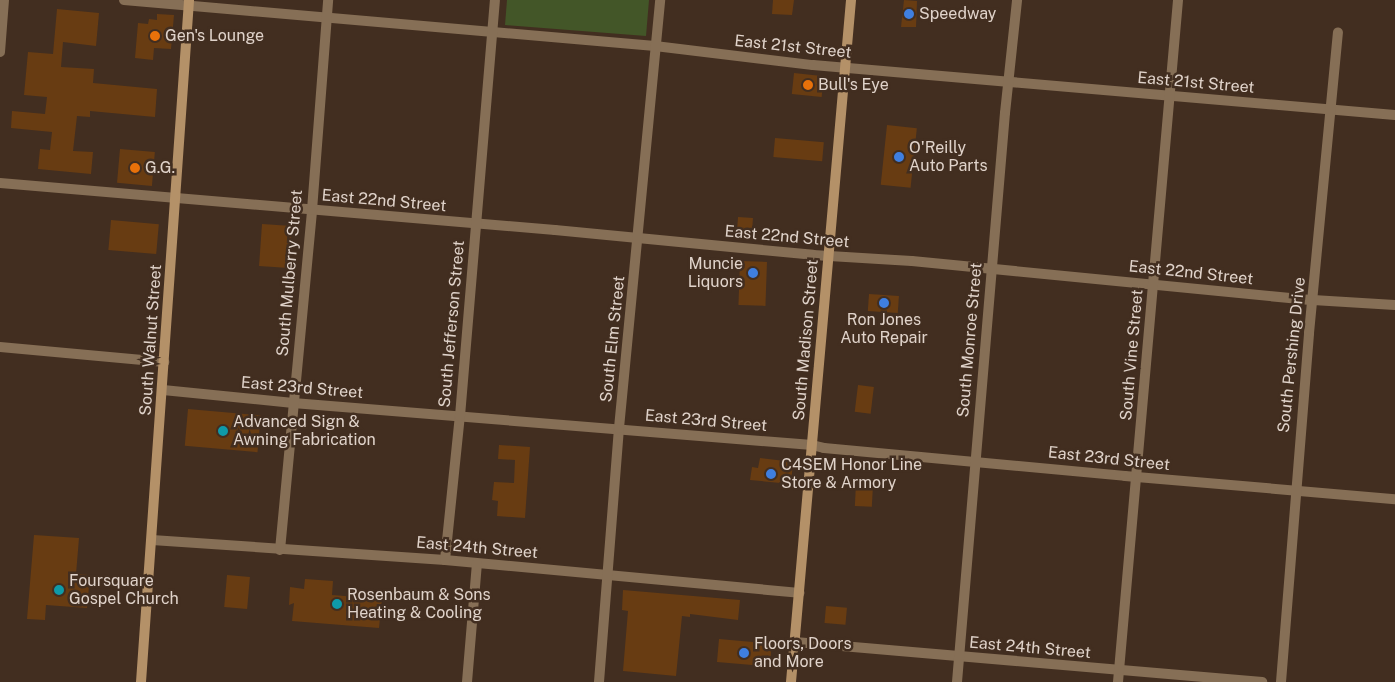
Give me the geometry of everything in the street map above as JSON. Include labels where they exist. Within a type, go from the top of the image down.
[{"type":"main road","name":"South Madison Street","points":[[791,682],[851,0]]},
{"type":"main road","name":"South Walnut Street","points":[[141,682],[177,199],[189,2]]},
{"type":"street","points":[[0,52],[4,0]]},
{"type":"street","name":"East 21st Street","points":[[124,0],[189,2],[493,33],[655,46],[844,67],[1170,97],[1395,115]]},
{"type":"street","name":"South Mulberry Street","points":[[280,550],[312,210],[328,0]]},
{"type":"street","name":"South Jefferson Street","points":[[446,560],[496,0]]},
{"type":"street","name":"South Elm Street","points":[[600,682],[619,428],[660,0]]},
{"type":"street","name":"South Monroe Street","points":[[957,682],[991,269],[1017,0]]},
{"type":"street","name":"South Vine Street","points":[[1118,682],[1178,0]]},
{"type":"street","name":"South Pershing Drive","points":[[1281,682],[1295,490],[1338,32]]},
{"type":"street","name":"East 22nd Street","points":[[0,183],[476,223],[1313,300],[1395,305]]},
{"type":"street","points":[[0,348],[164,362]]},
{"type":"street","name":"East 23rd Street","points":[[163,390],[812,445],[824,448],[1136,477],[1395,499]]},
{"type":"street","name":"East 24th Street","points":[[152,540],[446,560],[799,593]]},
{"type":"street","points":[[467,682],[477,563]]},
{"type":"street","name":"East 24th Street","points":[[795,642],[1262,682]]},
{"type":"green space","points":[[507,0],[649,0],[646,36],[505,25]]},
{"type":"building","points":[[773,0],[794,0],[792,15],[772,14]]},
{"type":"building","name":"Speedway","points":[[904,0],[917,1],[916,27],[901,27]]},
{"type":"building","points":[[57,9],[99,13],[96,46],[63,42],[61,67],[94,69],[93,83],[157,89],[155,117],[90,111],[90,117],[77,116],[73,151],[93,152],[91,174],[38,169],[40,149],[50,150],[52,132],[11,128],[12,111],[45,114],[47,97],[24,95],[28,52],[53,54]]},
{"type":"building","name":"Gen's Lounge","points":[[157,14],[174,15],[171,49],[154,48],[153,60],[135,58],[138,23],[148,24],[149,19],[157,20]]},
{"type":"building","name":"Bull's Eye","points":[[794,73],[824,76],[822,97],[792,94]]},
{"type":"building","name":"O'Reilly Auto Parts","points":[[887,125],[917,128],[911,188],[881,185]]},
{"type":"building","points":[[775,138],[824,142],[822,161],[773,157]]},
{"type":"building","name":"G.G.","points":[[120,149],[155,152],[152,186],[117,183]]},
{"type":"building","points":[[738,217],[753,218],[752,238],[737,237]]},
{"type":"building","points":[[111,220],[159,224],[156,254],[108,250]]},
{"type":"building","points":[[262,224],[292,226],[289,268],[259,266]]},
{"type":"building","points":[[740,261],[767,262],[765,306],[738,305]]},
{"type":"building","name":"Ron Jones Auto Repair","points":[[869,294],[899,296],[898,313],[868,311]]},
{"type":"building","points":[[858,385],[874,387],[871,414],[855,412]]},
{"type":"building","name":"Advanced Sign & Awning Fabrication","points":[[188,409],[261,415],[257,452],[185,446]]},
{"type":"building","points":[[499,445],[530,447],[525,518],[497,516],[498,501],[492,500],[494,482],[514,483],[515,460],[498,459]]},
{"type":"building","name":"C4SEM Honor Line Store & Armory","points":[[760,458],[793,462],[791,484],[750,480],[752,467],[758,468]]},
{"type":"building","points":[[856,484],[873,485],[872,507],[855,506]]},
{"type":"building","name":"Foursquare Gospel Church","points":[[34,535],[79,538],[76,574],[90,575],[87,608],[46,605],[45,620],[27,619]]},
{"type":"building","points":[[227,575],[250,577],[247,609],[224,607]]},
{"type":"building","name":"Rosenbaum & Sons Heating & Cooling","points":[[305,579],[333,581],[332,595],[382,599],[379,628],[292,621],[294,603],[289,605],[290,587],[304,589]]},
{"type":"building","points":[[623,590],[740,600],[738,620],[690,614],[690,617],[682,616],[676,676],[623,671],[628,611],[622,610]]},
{"type":"building","points":[[826,606],[847,608],[845,625],[825,623]]},
{"type":"building","name":"Floors, Doors and More","points":[[719,639],[772,644],[770,667],[717,662]]},
{"type":"place","name":"Speedway","points":[[909,14]]},
{"type":"place","name":"Gen's Lounge","points":[[155,36]]},
{"type":"place","name":"Bull's Eye","points":[[808,85]]},
{"type":"place","name":"O'Reilly Auto Parts","points":[[899,157]]},
{"type":"place","name":"G.G.","points":[[135,168]]},
{"type":"place","name":"Muncie Liquors","points":[[753,273]]},
{"type":"place","name":"Ron Jones Auto Repair","points":[[884,303]]},
{"type":"place","name":"Advanced Sign & Awning Fabrication","points":[[223,431]]},
{"type":"place","name":"C4SEM Honor Line Store & Armory","points":[[771,474]]},
{"type":"place","name":"Foursquare Gospel Church","points":[[59,590]]},
{"type":"place","name":"Rosenbaum & Sons Heating & Cooling","points":[[337,604]]},
{"type":"place","name":"Floors, Doors and More","points":[[744,653]]}]
